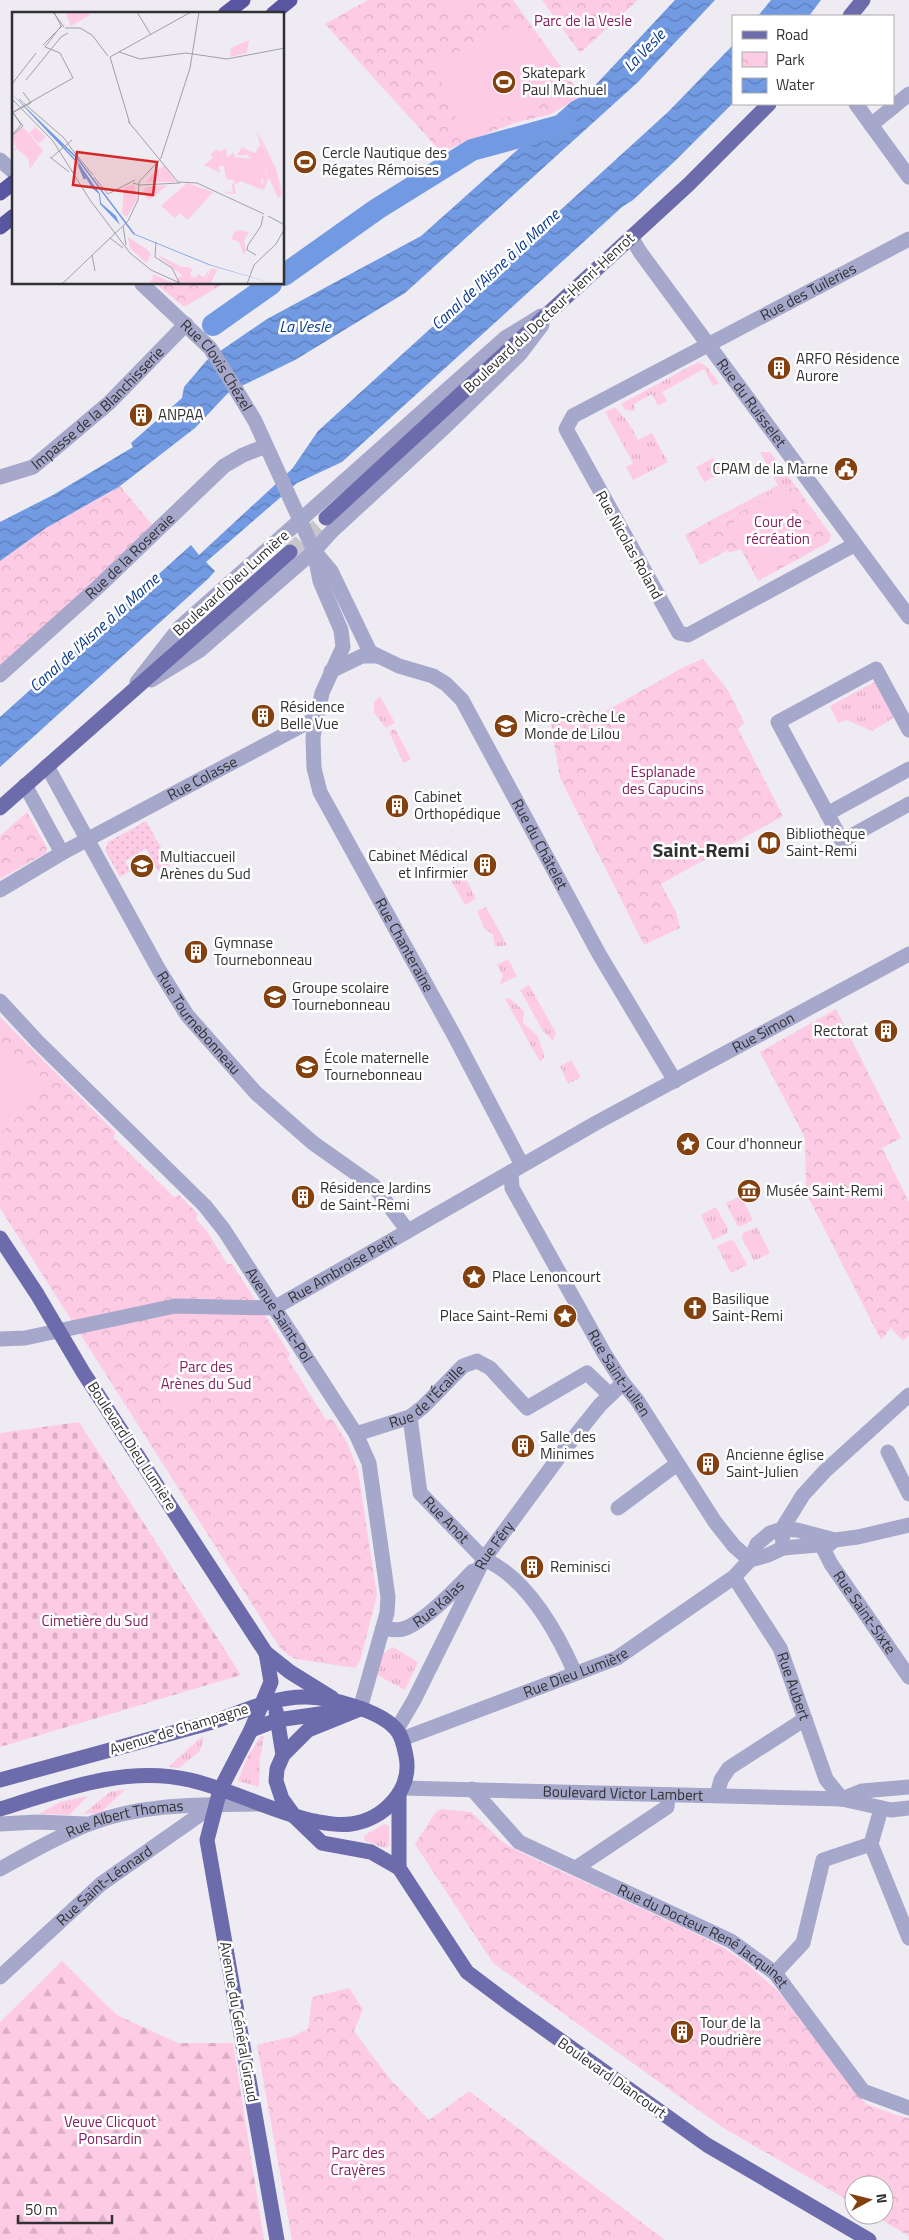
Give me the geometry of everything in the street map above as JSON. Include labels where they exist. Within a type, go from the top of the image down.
[{"type":"highway","points":[[223,12],[233,0]]},
{"type":"highway","points":[[228,12],[243,0]]},
{"type":"highway","points":[[275,12],[290,0]]},
{"type":"highway","points":[[0,192],[12,183]]},
{"type":"highway","points":[[0,227],[12,218]]},
{"type":"main road","points":[[851,15],[863,0]]},
{"type":"main road","name":"Boulevard du Docteur-Henri-Henrot","points":[[326,518],[689,184],[768,105]]},
{"type":"main road","name":"Boulevard Dieu Lumière","points":[[0,808],[290,552]]},
{"type":"main road","name":"Boulevard Dieu Lumière","points":[[0,1238],[59,1330],[83,1372],[266,1653]]},
{"type":"main road","points":[[266,1653],[271,1682],[268,1703],[277,1720],[283,1755]]},
{"type":"main road","points":[[266,1653],[295,1675],[340,1702]]},
{"type":"main road","name":"Avenue de Champagne","points":[[0,1780],[211,1722],[268,1703],[309,1697],[340,1702],[360,1709]]},
{"type":"main road","name":"Avenue du Général Giraud","points":[[268,1703],[251,1730],[220,1790],[207,1840],[277,2240]]},
{"type":"main road","points":[[251,1730],[277,1720],[360,1709],[385,1718],[400,1734],[408,1763],[401,1791],[390,1805],[372,1818],[351,1824],[332,1824],[295,1817],[282,1799],[276,1781],[277,1769],[283,1755],[308,1730],[360,1709]]},
{"type":"main road","name":"Avenue de Champagne","points":[[0,1809],[89,1783],[124,1777],[169,1776],[196,1782],[295,1817]]},
{"type":"main road","name":"Boulevard Diancourt","points":[[399,1868],[397,1844],[401,1791]]},
{"type":"main road","name":"Boulevard Diancourt","points":[[295,1817],[322,1843],[371,1852],[399,1868],[468,1972],[485,1986],[707,2145],[869,2240]]},
{"type":"street","points":[[871,125],[909,94]]},
{"type":"street","points":[[857,105],[909,176]]},
{"type":"street","points":[[0,160],[12,170]]},
{"type":"street","name":"Rue du Ruisselet","points":[[631,237],[640,252],[854,545],[908,612]]},
{"type":"street","name":"Rue des Tuileries","points":[[707,344],[730,334],[909,239]]},
{"type":"street","name":"Rue Clovis Chézel","points":[[143,285],[210,348],[219,362],[255,421],[314,551]]},
{"type":"street","name":"Boulevard Dieu Lumière","points":[[127,695],[180,627],[298,516],[505,338],[558,305]]},
{"type":"street","name":"Boulevard Dieu Lumière","points":[[127,695],[200,650],[314,551],[520,354],[558,305]]},
{"type":"street","name":"Impasse de la Blanchisserie","points":[[0,477],[33,467],[109,404],[186,324]]},
{"type":"street","name":"Rue Nicolas Roland","points":[[707,344],[573,416],[566,429],[679,632],[688,635],[854,545]]},
{"type":"street","name":"Rue de la Roseraie","points":[[0,675],[98,587],[224,466],[243,455],[266,446]]},
{"type":"street","points":[[314,551],[331,571],[371,652],[331,671]]},
{"type":"street","name":"Rue Chanteraine","points":[[314,551],[320,581],[341,630],[342,647],[331,671],[316,718],[312,750],[316,782],[455,1037],[516,1169]]},
{"type":"street","name":"Rue du Châtelet","points":[[371,652],[433,676],[446,684],[462,700],[599,954],[676,1081]]},
{"type":"street","points":[[909,730],[876,669],[778,722],[842,841],[909,804]]},
{"type":"street","name":"Rue Colasse","points":[[88,840],[316,718]]},
{"type":"street","name":"Rue Tournebonneau","points":[[47,766],[159,970],[192,1022],[258,1095],[313,1143],[374,1186],[408,1231]]},
{"type":"street","points":[[827,814],[909,769]]},
{"type":"street","points":[[25,785],[62,853]]},
{"type":"street","points":[[0,890],[62,853],[88,840]]},
{"type":"street","name":"Rue Simon","points":[[617,1112],[909,954]]},
{"type":"street","name":"Avenue Saint-Pol","points":[[0,1000],[38,1042],[205,1206],[224,1230],[356,1434],[368,1463],[387,1589],[387,1613],[360,1709]]},
{"type":"street","name":"Rue Ambroise Petit","points":[[0,1339],[24,1338],[175,1306],[274,1308],[617,1112]]},
{"type":"street","name":"Rue Saint-Julien","points":[[516,1169],[512,1188],[604,1353],[734,1546],[750,1560]]},
{"type":"street","name":"Rue de l'Écaille","points":[[356,1434],[410,1417],[423,1407],[463,1366],[477,1361],[490,1368],[527,1408],[587,1373],[610,1395]]},
{"type":"street","name":"Rue Féry","points":[[400,1734],[414,1700],[484,1559],[568,1446],[610,1395],[623,1383]]},
{"type":"street","points":[[783,1548],[782,1529],[803,1495],[825,1471],[909,1394]]},
{"type":"street","name":"Rue Anot","points":[[410,1417],[420,1493],[484,1559],[497,1564],[540,1606],[575,1673]]},
{"type":"street","points":[[888,1452],[909,1494]]},
{"type":"street","points":[[618,1508],[677,1464]]},
{"type":"street","points":[[750,1560],[783,1548],[828,1543],[909,1525]]},
{"type":"street","points":[[782,1529],[810,1532],[828,1543]]},
{"type":"street","name":"Rue Dieu Lumière","points":[[400,1734],[617,1658],[734,1577],[750,1560],[757,1544],[770,1533],[782,1529]]},
{"type":"street","name":"Rue Saint-Sixte","points":[[828,1543],[831,1564],[909,1678]]},
{"type":"street","name":"Rue Kalas","points":[[383,1628],[401,1630],[412,1625],[449,1596],[484,1559]]},
{"type":"street","name":"Rue Aubert","points":[[734,1577],[780,1648],[826,1779],[842,1800]]},
{"type":"street","points":[[717,1795],[721,1780],[729,1768],[805,1719]]},
{"type":"street","points":[[842,1800],[862,1791],[909,1787]]},
{"type":"street","name":"Boulevard Victor Lambert","points":[[401,1791],[472,1789],[842,1800]]},
{"type":"street","name":"Rue du Docteur René Jacquinet","points":[[472,1789],[519,1842],[730,1941],[775,1973],[863,2091],[909,2108]]},
{"type":"street","points":[[576,1868],[667,1807],[668,1795]]},
{"type":"street","points":[[842,1800],[882,1809],[909,1808]]},
{"type":"street","name":"Rue Saint-Léonard","points":[[0,1977],[101,1884],[215,1804]]},
{"type":"street","name":"Rue Albert Thomas","points":[[0,1868],[90,1824],[173,1805],[259,1804]]},
{"type":"street","points":[[882,1809],[871,1844],[909,1938]]},
{"type":"street","points":[[0,1824],[36,1822],[90,1824]]},
{"type":"street","points":[[775,1973],[803,1943],[824,1860],[871,1844]]},
{"type":"green space","points":[[368,0],[513,0],[582,96],[551,114],[514,123],[441,152],[325,24]]},
{"type":"green space","points":[[442,0],[479,0],[454,18]]},
{"type":"green space","name":"Parc de la Vesle","points":[[542,0],[638,0],[580,53]]},
{"type":"green space","name":"Skatepark Paul Machuel","points":[[522,22],[565,72],[570,92],[463,135],[434,63]]},
{"type":"green space","points":[[157,285],[221,285],[186,306],[183,306]]},
{"type":"green space","points":[[698,362],[706,366],[719,383],[713,386],[704,369],[662,392],[667,401],[658,406],[652,394],[634,404],[635,411],[625,410],[621,404]]},
{"type":"green space","points":[[615,407],[628,422],[638,440],[652,433],[668,462],[633,480],[626,467],[633,463],[605,412]]},
{"type":"green space","points":[[760,452],[770,452],[797,488],[780,489],[720,523],[717,517],[778,485]]},
{"type":"green space","points":[[713,458],[718,467],[723,465],[726,471],[704,482],[696,467]]},
{"type":"green space","points":[[120,486],[154,527],[0,669],[0,561],[46,528]]},
{"type":"green space","name":"Cour de récréation","points":[[797,488],[831,535],[829,542],[758,581],[741,549],[729,553],[728,550],[700,565],[685,535],[717,517],[721,523],[780,489]]},
{"type":"green space","points":[[783,495],[810,545],[759,572],[731,524]]},
{"type":"green space","name":"Esplanade des Capucins","points":[[703,659],[728,690],[744,723],[738,729],[783,816],[661,884],[676,912],[680,928],[644,945],[560,778],[551,725],[556,710],[577,727],[684,667]]},
{"type":"green space","points":[[876,681],[895,717],[872,731],[847,720],[838,723],[830,706]]},
{"type":"green space","points":[[380,696],[395,723],[386,728],[374,713],[374,702]]},
{"type":"green space","points":[[395,729],[411,759],[403,763],[389,731]]},
{"type":"green space","points":[[27,812],[47,848],[46,853],[0,879],[0,836]]},
{"type":"green space","points":[[146,821],[171,865],[159,872],[146,849],[125,861],[130,871],[120,877],[105,850],[108,842]]},
{"type":"green space","points":[[447,873],[464,875],[476,899],[465,905]]},
{"type":"green space","points":[[486,907],[507,945],[495,947],[493,935],[484,928],[477,911]]},
{"type":"green space","points":[[508,959],[517,976],[499,985],[503,976],[497,965]]},
{"type":"green space","points":[[529,985],[556,1033],[553,1041],[543,1031],[520,990]]},
{"type":"green space","points":[[509,998],[524,1011],[523,1023],[537,1035],[545,1056],[540,1062],[505,999]]},
{"type":"green space","points":[[836,1009],[901,1138],[882,1148],[909,1202],[909,1335],[903,1341],[891,1328],[881,1340],[806,1193],[805,1138],[760,1052]]},
{"type":"green space","name":"Parc des Arènes du Sud","points":[[0,1017],[115,1132],[114,1138],[174,1197],[179,1195],[198,1214],[196,1219],[207,1231],[227,1264],[232,1264],[290,1354],[288,1359],[326,1420],[332,1419],[347,1442],[358,1471],[377,1595],[360,1661],[355,1668],[296,1659],[280,1648],[0,1208]]},
{"type":"green space","points":[[0,1047],[20,1067],[26,1062],[50,1086],[0,1134]]},
{"type":"green space","points":[[571,1060],[581,1077],[568,1084],[560,1066]]},
{"type":"green space","points":[[741,1196],[753,1220],[740,1227],[737,1225],[726,1203]]},
{"type":"green space","points":[[716,1207],[728,1229],[727,1233],[713,1240],[701,1215]]},
{"type":"green space","points":[[757,1227],[770,1253],[754,1261],[742,1238],[743,1233]]},
{"type":"green space","points":[[730,1240],[734,1241],[747,1265],[731,1273],[717,1246]]},
{"type":"green space","points":[[181,1358],[203,1396],[181,1411],[158,1372]]},
{"type":"green space","name":"Cimetière du Sud","points":[[79,1422],[241,1675],[0,1747],[0,1433]]},
{"type":"green space","points":[[393,1647],[418,1662],[405,1690],[375,1674],[381,1655]]},
{"type":"green space","points":[[261,1736],[264,1736],[260,1759],[259,1787],[238,1781],[248,1756]]},
{"type":"green space","points":[[204,1737],[200,1751],[179,1768],[168,1767],[199,1739]]},
{"type":"green space","points":[[126,1789],[100,1813],[83,1814],[110,1792]]},
{"type":"green space","points":[[88,1796],[69,1815],[39,1814],[60,1802]]},
{"type":"green space","points":[[441,1809],[471,1812],[504,1843],[724,1948],[742,1960],[778,1991],[866,2104],[909,2118],[909,2236],[890,2225],[894,2225],[894,2175],[844,2175],[844,2198],[722,2127],[493,1963],[415,1844],[435,1813]]},
{"type":"green space","points":[[384,1824],[389,1826],[389,1846],[384,1848],[365,1841],[364,1836]]},
{"type":"green space","name":"Veuve Clicquot Ponsardin","points":[[62,1961],[117,2015],[178,2043],[233,2043],[264,2240],[0,2240],[0,2022]]},
{"type":"green space","name":"Parc des Crayères","points":[[349,1988],[363,2009],[354,2031],[390,2079],[429,2120],[469,2091],[665,2240],[292,2240],[257,2045],[294,2036],[308,2029],[312,1997]]},
{"type":"water","name":"La Vesle","points":[[675,0],[715,0],[638,82],[405,293],[295,360],[229,392],[195,428],[120,486],[46,528],[0,561],[0,522],[53,495],[133,447],[131,443],[182,398],[184,387],[207,360],[267,319],[421,236],[571,102],[588,93]]},
{"type":"water","points":[[771,0],[821,0],[810,15],[759,15]]},
{"type":"water","points":[[732,46],[732,104],[675,161],[342,462],[297,483],[206,562],[215,571],[209,578],[0,767],[0,717],[191,545],[199,555],[292,469],[318,431],[668,112]]},
{"type":"waterway","name":"La Vesle","points":[[285,274],[377,209],[472,150],[566,124]]},
{"type":"waterway","name":"La Vesle","points":[[213,325],[270,285]]},
{"type":"tunnel","points":[[290,552],[326,518]]},
{"type":"place","name":"Skatepark Paul Machuel","points":[[504,82]]},
{"type":"place","name":"Cercle Nautique des Régates Rémoises","points":[[305,162]]},
{"type":"place","name":"ARFO Résidence Aurore","points":[[779,368]]},
{"type":"place","name":"ANPAA","points":[[141,415]]},
{"type":"place","name":"CPAM de la Marne","points":[[846,469]]},
{"type":"place","name":"Résidence Belle Vue","points":[[263,716]]},
{"type":"place","name":"Micro-crèche Le Monde de Lilou","points":[[506,726]]},
{"type":"place","name":"Cabinet Orthopédique","points":[[397,806]]},
{"type":"place","name":"Bibliothèque Saint-Remi","points":[[769,843]]},
{"type":"place","name":"Cabinet Médical et Infirmier","points":[[485,865]]},
{"type":"place","name":"Multiaccueil Arènes du Sud","points":[[142,866]]},
{"type":"place","name":"Gymnase Tournebonneau","points":[[196,952]]},
{"type":"place","name":"Groupe scolaire Tournebonneau","points":[[275,997]]},
{"type":"place","name":"Rectorat","points":[[886,1031]]},
{"type":"place","name":"École maternelle Tournebonneau","points":[[307,1067]]},
{"type":"place","name":"Cour d'honneur","points":[[688,1144]]},
{"type":"place","name":"Musée Saint-Remi","points":[[749,1191]]},
{"type":"place","name":"Résidence Jardins de Saint-Remi","points":[[303,1197]]},
{"type":"place","name":"Place Lenoncourt","points":[[474,1277]]},
{"type":"place","name":"Basilique Saint-Remi","points":[[695,1308]]},
{"type":"place","name":"Place Saint-Remi","points":[[565,1316]]},
{"type":"place","name":"Salle des Minimes","points":[[523,1446]]},
{"type":"place","name":"Ancienne église Saint-Julien","points":[[708,1464]]},
{"type":"place","name":"Reminisci","points":[[532,1567]]},
{"type":"place","name":"Tour de la Poudrière","points":[[682,2032]]},
{"type":"district","name":"Saint-Remi","points":[[701,850]]},
{"type":"water label","name":"Canal de l'Aisne à la Marne","points":[[495,269]]},
{"type":"water label","name":"Canal de l'Aisne à la Marne","points":[[94,632]]}]
